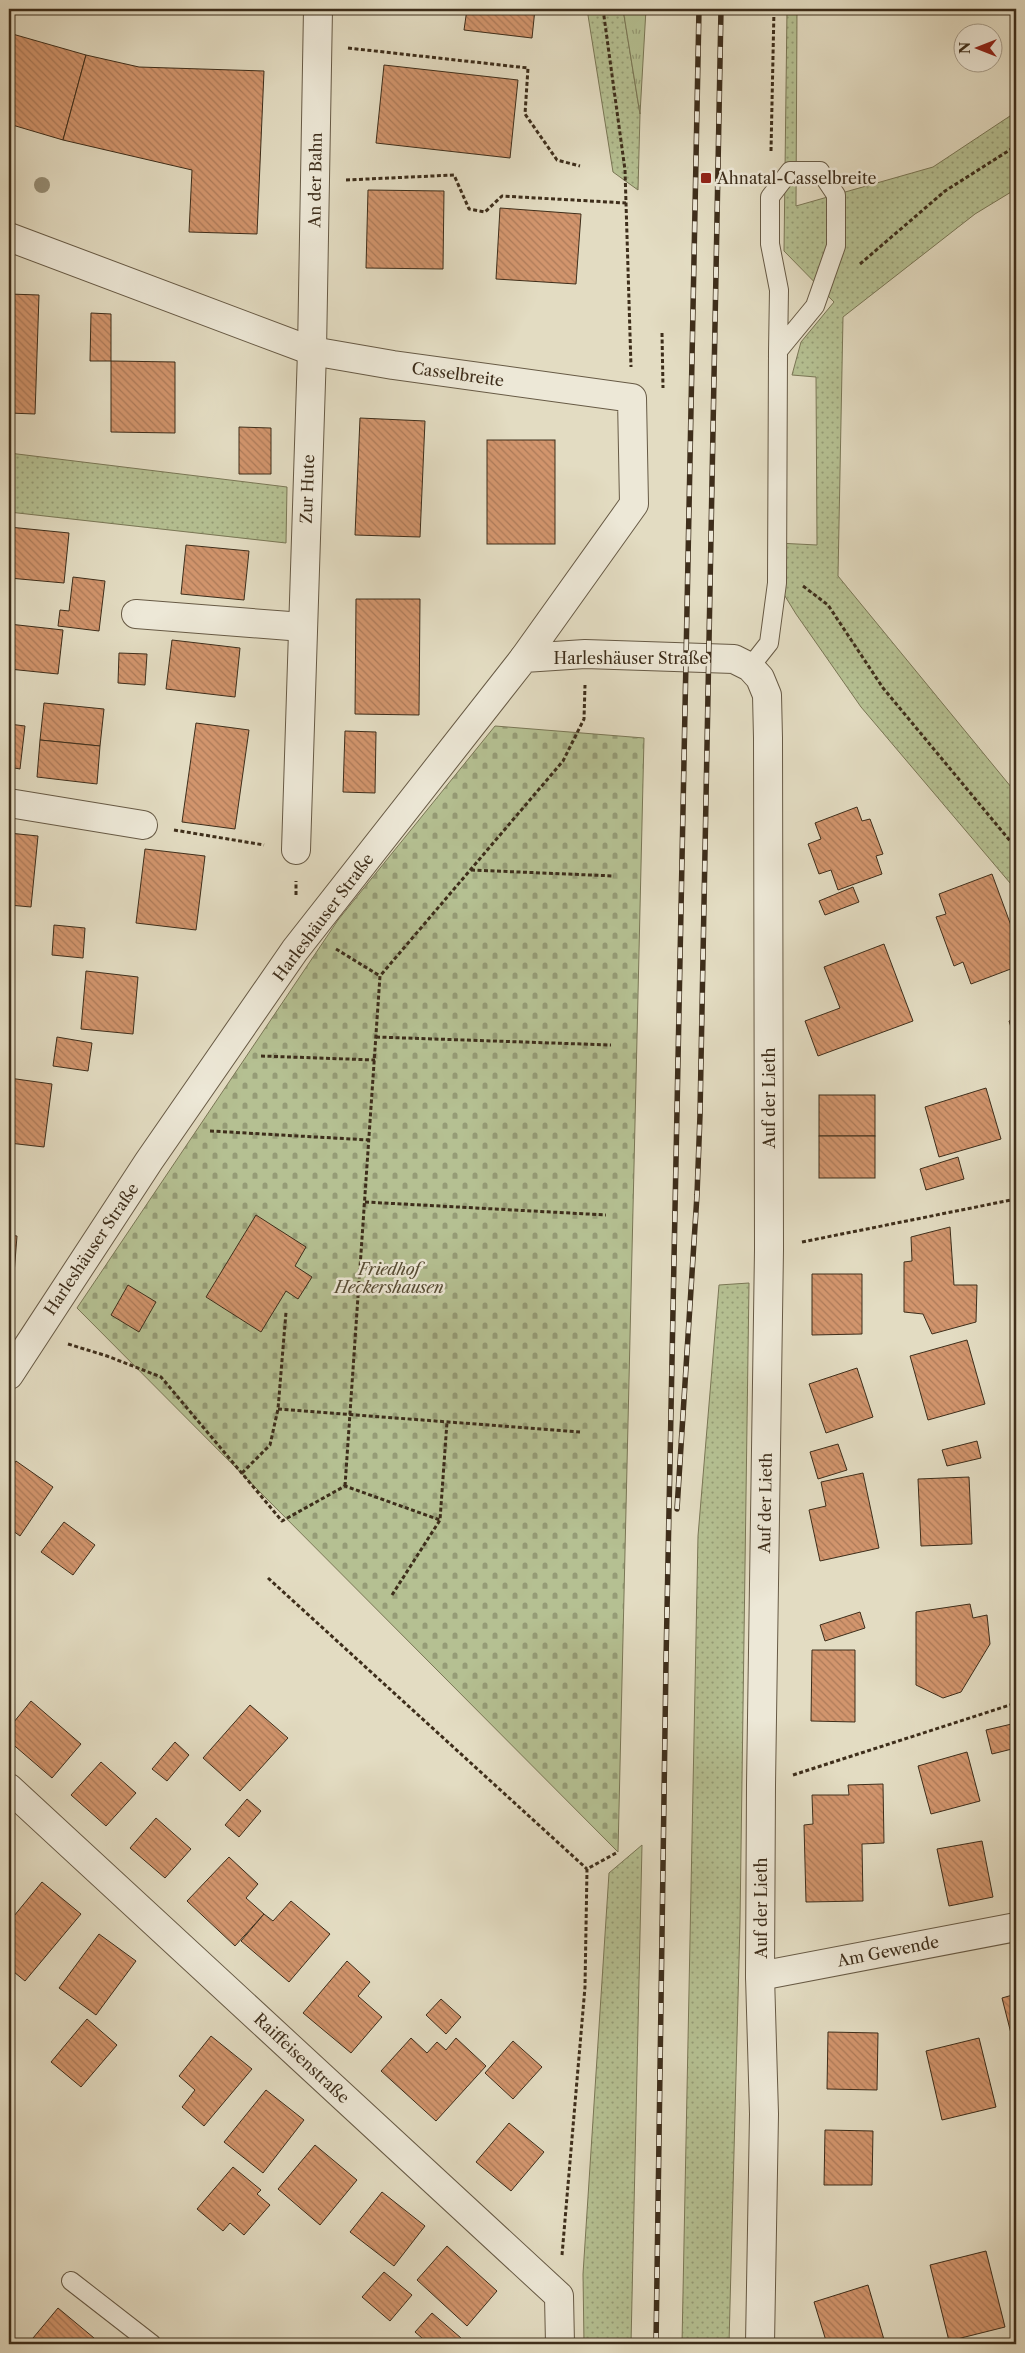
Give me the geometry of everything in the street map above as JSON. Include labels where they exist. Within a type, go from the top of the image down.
[{"type":"street","name":"An der Bahn","points":[[312,351],[318,9]]},
{"type":"street","name":"Casselbreite","points":[[9,237],[312,351],[393,366],[632,398]]},
{"type":"street","name":"Zur Hute","points":[[296,850],[312,351]]},
{"type":"street","points":[[524,658],[634,504],[632,398]]},
{"type":"street","points":[[136,614],[303,627]]},
{"type":"street","name":"Harleshäuser Straße","points":[[9,1375],[34,1334],[164,1139],[309,932],[524,658],[586,654],[734,659],[750,667]]},
{"type":"street","name":"Auf der Lieth","points":[[750,667],[760,678],[767,695],[769,1249],[760,1976],[764,2114],[760,2344]]},
{"type":"street","points":[[9,803],[143,825]]},
{"type":"street","name":"Raiffeisenstraße","points":[[9,1788],[559,2296]]},
{"type":"street","name":"Am Gewende","points":[[760,1976],[1016,1927]]},
{"type":"street","points":[[559,2296],[560,2344]]},
{"type":"lane","points":[[750,667],[769,643],[777,583],[778,351],[779,290],[770,244],[770,197],[790,171],[820,171],[836,195],[836,246],[815,306],[778,351]]},
{"type":"lane","points":[[72,2281],[152,2344]]},
{"type":"path","points":[[603,9],[625,170],[632,398]]},
{"type":"path","points":[[770,197],[774,9]]},
{"type":"path","points":[[317,45],[528,68],[526,114],[557,160],[580,166]]},
{"type":"path","points":[[859,265],[945,191],[1016,146]]},
{"type":"path","points":[[315,182],[454,175],[470,209],[485,212],[502,196],[626,204]]},
{"type":"path","points":[[777,583],[806,586],[828,605],[883,688],[1016,848]]},
{"type":"path","points":[[345,1486],[380,976],[563,761],[584,719],[586,654]]},
{"type":"path","points":[[143,825],[296,850],[296,900]]},
{"type":"path","points":[[471,870],[614,876]]},
{"type":"path","points":[[309,932],[380,976]]},
{"type":"path","points":[[376,1037],[611,1046]]},
{"type":"path","points":[[262,1056],[374,1060]]},
{"type":"path","points":[[210,1131],[369,1140]]},
{"type":"path","points":[[769,1249],[1016,1199]]},
{"type":"path","points":[[365,1202],[606,1216]]},
{"type":"path","points":[[242,1473],[270,1445],[278,1409],[286,1312]]},
{"type":"path","points":[[34,1334],[107,1356],[161,1377],[282,1521],[345,1486],[440,1520]]},
{"type":"path","points":[[278,1409],[580,1432]]},
{"type":"path","points":[[392,1595],[440,1520],[447,1422]]},
{"type":"path","points":[[268,1578],[587,1869],[586,1987],[559,2296]]},
{"type":"path","points":[[762,1785],[1016,1703]]},
{"type":"path","points":[[587,1869],[618,1852]]},
{"type":"green space","points":[[587,9],[623,9],[640,114],[638,190],[613,172]]},
{"type":"green space","points":[[623,9],[646,9],[640,114]]},
{"type":"green space","points":[[787,9],[797,9],[796,206],[933,167],[1016,112],[1016,189],[975,214],[843,317],[838,576],[1016,793],[1016,890],[861,707],[796,614],[777,583],[777,543],[817,545],[816,377],[792,375],[801,342],[834,302],[784,251]]},
{"type":"green space","points":[[9,453],[287,487],[286,543],[9,512]]},
{"type":"green space","name":"Friedhof Heckershausen","points":[[495,726],[644,738],[618,1852],[77,1308],[338,920]]},
{"type":"green space","points":[[749,1283],[740,1922],[729,2344],[682,2344],[698,1536],[719,1285]]},
{"type":"green space","points":[[642,1845],[631,2344],[584,2344],[583,2274],[609,1873]]},
{"type":"building","points":[[467,9],[535,9],[532,38],[464,30]]},
{"type":"building","points":[[9,33],[86,55],[63,140],[9,124]]},
{"type":"building","points":[[86,55],[139,67],[264,71],[257,234],[189,232],[192,170],[63,140]]},
{"type":"building","points":[[384,65],[518,80],[510,158],[376,143]]},
{"type":"building","points":[[368,190],[444,191],[443,269],[366,268]]},
{"type":"building","points":[[500,208],[581,214],[576,284],[496,279]]},
{"type":"building","points":[[9,294],[39,295],[35,414],[9,413]]},
{"type":"building","points":[[91,313],[111,314],[111,361],[90,361]]},
{"type":"building","points":[[111,361],[175,362],[175,433],[111,432]]},
{"type":"building","points":[[360,418],[425,421],[420,537],[355,535]]},
{"type":"building","points":[[239,427],[271,428],[271,474],[239,474]]},
{"type":"building","points":[[487,440],[555,440],[555,544],[487,544]]},
{"type":"building","points":[[9,527],[69,533],[64,583],[9,578]]},
{"type":"building","points":[[186,545],[249,551],[244,600],[181,594]]},
{"type":"building","points":[[73,577],[105,581],[99,631],[58,626],[60,610],[69,611]]},
{"type":"building","points":[[356,599],[420,599],[419,715],[355,714]]},
{"type":"building","points":[[9,624],[63,630],[58,674],[9,669]]},
{"type":"building","points":[[172,640],[240,648],[235,697],[166,689]]},
{"type":"building","points":[[119,653],[147,654],[145,685],[118,683]]},
{"type":"building","points":[[44,703],[104,709],[100,746],[40,740]]},
{"type":"building","points":[[196,723],[249,730],[235,829],[182,822]]},
{"type":"building","points":[[9,724],[25,726],[20,769],[9,767]]},
{"type":"building","points":[[345,731],[376,732],[375,793],[343,792]]},
{"type":"building","points":[[40,740],[100,746],[97,784],[37,777]]},
{"type":"building","points":[[857,807],[862,821],[870,819],[883,854],[876,856],[882,874],[838,890],[831,870],[819,874],[808,844],[821,839],[815,823]]},
{"type":"building","points":[[9,833],[38,836],[31,907],[9,905]]},
{"type":"building","points":[[145,849],[205,856],[196,930],[136,923]]},
{"type":"building","points":[[992,874],[1016,939],[1016,967],[971,984],[963,962],[954,966],[936,917],[946,914],[939,894]]},
{"type":"building","points":[[853,887],[859,902],[825,915],[819,901]]},
{"type":"building","points":[[54,925],[85,928],[83,958],[52,955]]},
{"type":"building","points":[[884,944],[913,1021],[818,1056],[805,1021],[840,1008],[824,967]]},
{"type":"building","points":[[86,971],[138,977],[133,1034],[81,1029]]},
{"type":"building","points":[[1016,1018],[1016,1043],[1009,1021]]},
{"type":"building","points":[[57,1037],[92,1043],[88,1071],[53,1066]]},
{"type":"building","points":[[9,1078],[52,1084],[44,1147],[9,1143]]},
{"type":"building","points":[[986,1088],[1001,1139],[939,1157],[925,1107]]},
{"type":"building","points":[[819,1095],[875,1095],[875,1136],[819,1136]]},
{"type":"building","points":[[819,1136],[875,1136],[875,1178],[819,1178]]},
{"type":"building","points":[[958,1157],[964,1179],[926,1190],[920,1169]]},
{"type":"building","points":[[256,1215],[306,1247],[295,1266],[312,1277],[298,1299],[286,1291],[261,1332],[206,1297]]},
{"type":"building","points":[[950,1227],[954,1285],[977,1285],[976,1322],[932,1334],[923,1314],[904,1312],[904,1262],[912,1261],[911,1237]]},
{"type":"building","points":[[9,1235],[17,1236],[13,1287],[9,1287]]},
{"type":"building","points":[[812,1274],[862,1274],[862,1334],[812,1335]]},
{"type":"building","points":[[128,1285],[156,1302],[139,1332],[111,1315]]},
{"type":"building","points":[[967,1340],[985,1404],[928,1420],[910,1356]]},
{"type":"building","points":[[857,1368],[873,1417],[826,1433],[809,1384]]},
{"type":"building","points":[[977,1441],[981,1458],[947,1466],[942,1450]]},
{"type":"building","points":[[838,1444],[847,1470],[818,1479],[810,1452]]},
{"type":"building","points":[[16,1461],[53,1487],[20,1536],[9,1528],[9,1471]]},
{"type":"building","points":[[863,1473],[879,1548],[820,1561],[809,1510],[826,1506],[821,1482]]},
{"type":"building","points":[[969,1477],[972,1544],[921,1546],[918,1479]]},
{"type":"building","points":[[64,1522],[95,1545],[73,1575],[41,1552]]},
{"type":"building","points":[[970,1604],[973,1618],[987,1615],[990,1644],[961,1692],[943,1698],[916,1685],[916,1612]]},
{"type":"building","points":[[860,1612],[865,1628],[825,1641],[820,1625]]},
{"type":"building","points":[[812,1650],[855,1650],[855,1722],[811,1721]]},
{"type":"building","points":[[31,1701],[81,1744],[52,1778],[9,1741],[9,1728]]},
{"type":"building","points":[[250,1705],[288,1738],[240,1791],[203,1758]]},
{"type":"building","points":[[1016,1723],[1016,1748],[992,1754],[986,1730]]},
{"type":"building","points":[[175,1742],[189,1755],[167,1781],[152,1769]]},
{"type":"building","points":[[967,1752],[980,1801],[931,1814],[918,1766]]},
{"type":"building","points":[[101,1762],[136,1793],[106,1826],[71,1795]]},
{"type":"building","points":[[883,1784],[884,1843],[862,1844],[863,1901],[806,1902],[804,1825],[813,1824],[812,1795],[849,1795],[848,1785]]},
{"type":"building","points":[[247,1799],[261,1811],[239,1837],[225,1825]]},
{"type":"building","points":[[156,1818],[191,1849],[165,1878],[130,1848]]},
{"type":"building","points":[[982,1841],[993,1897],[949,1906],[937,1849]]},
{"type":"building","points":[[229,1857],[258,1884],[246,1898],[264,1914],[235,1946],[187,1901]]},
{"type":"building","points":[[42,1882],[81,1914],[25,1981],[9,1968],[9,1922]]},
{"type":"building","points":[[291,1901],[330,1934],[289,1982],[241,1941],[264,1914],[273,1921]]},
{"type":"building","points":[[99,1934],[136,1961],[96,2015],[59,1988]]},
{"type":"building","points":[[347,1961],[370,1982],[358,1996],[382,2017],[351,2053],[303,2013]]},
{"type":"building","points":[[1016,1994],[1016,2053],[1002,1998]]},
{"type":"building","points":[[441,1999],[461,2017],[446,2034],[426,2015]]},
{"type":"building","points":[[87,2019],[117,2045],[81,2087],[51,2062]]},
{"type":"building","points":[[828,2032],[878,2033],[877,2090],[827,2089]]},
{"type":"building","points":[[211,2036],[252,2069],[204,2126],[182,2107],[195,2090],[179,2076]]},
{"type":"building","points":[[411,2038],[427,2053],[437,2042],[446,2050],[456,2038],[486,2066],[436,2121],[381,2071]]},
{"type":"building","points":[[979,2038],[996,2107],[942,2120],[926,2051]]},
{"type":"building","points":[[513,2041],[542,2067],[513,2099],[485,2073]]},
{"type":"building","points":[[266,2090],[304,2120],[263,2173],[224,2142]]},
{"type":"building","points":[[509,2123],[544,2152],[511,2191],[476,2162]]},
{"type":"building","points":[[825,2130],[873,2131],[872,2185],[824,2185]]},
{"type":"building","points":[[315,2145],[357,2180],[320,2225],[278,2189]]},
{"type":"building","points":[[233,2167],[261,2190],[257,2194],[270,2205],[244,2235],[230,2223],[223,2231],[197,2209]]},
{"type":"building","points":[[382,2192],[425,2226],[394,2266],[350,2232]]},
{"type":"building","points":[[447,2246],[497,2291],[467,2326],[417,2280]]},
{"type":"building","points":[[986,2251],[1005,2327],[949,2341],[930,2265]]},
{"type":"building","points":[[384,2272],[412,2295],[390,2321],[362,2297]]},
{"type":"building","points":[[868,2285],[885,2343],[827,2344],[814,2302]]},
{"type":"building","points":[[58,2308],[94,2338],[89,2344],[28,2344]]},
{"type":"building","points":[[432,2313],[461,2338],[456,2344],[429,2344],[415,2332]]},
{"type":"railway","points":[[656,2344],[666,1661],[699,9]]},
{"type":"railway","points":[[677,1509],[697,1195],[700,1115],[721,9]]},
{"type":"place","name":"Ahnatal-Casselbreite","points":[[706,178]]}]
